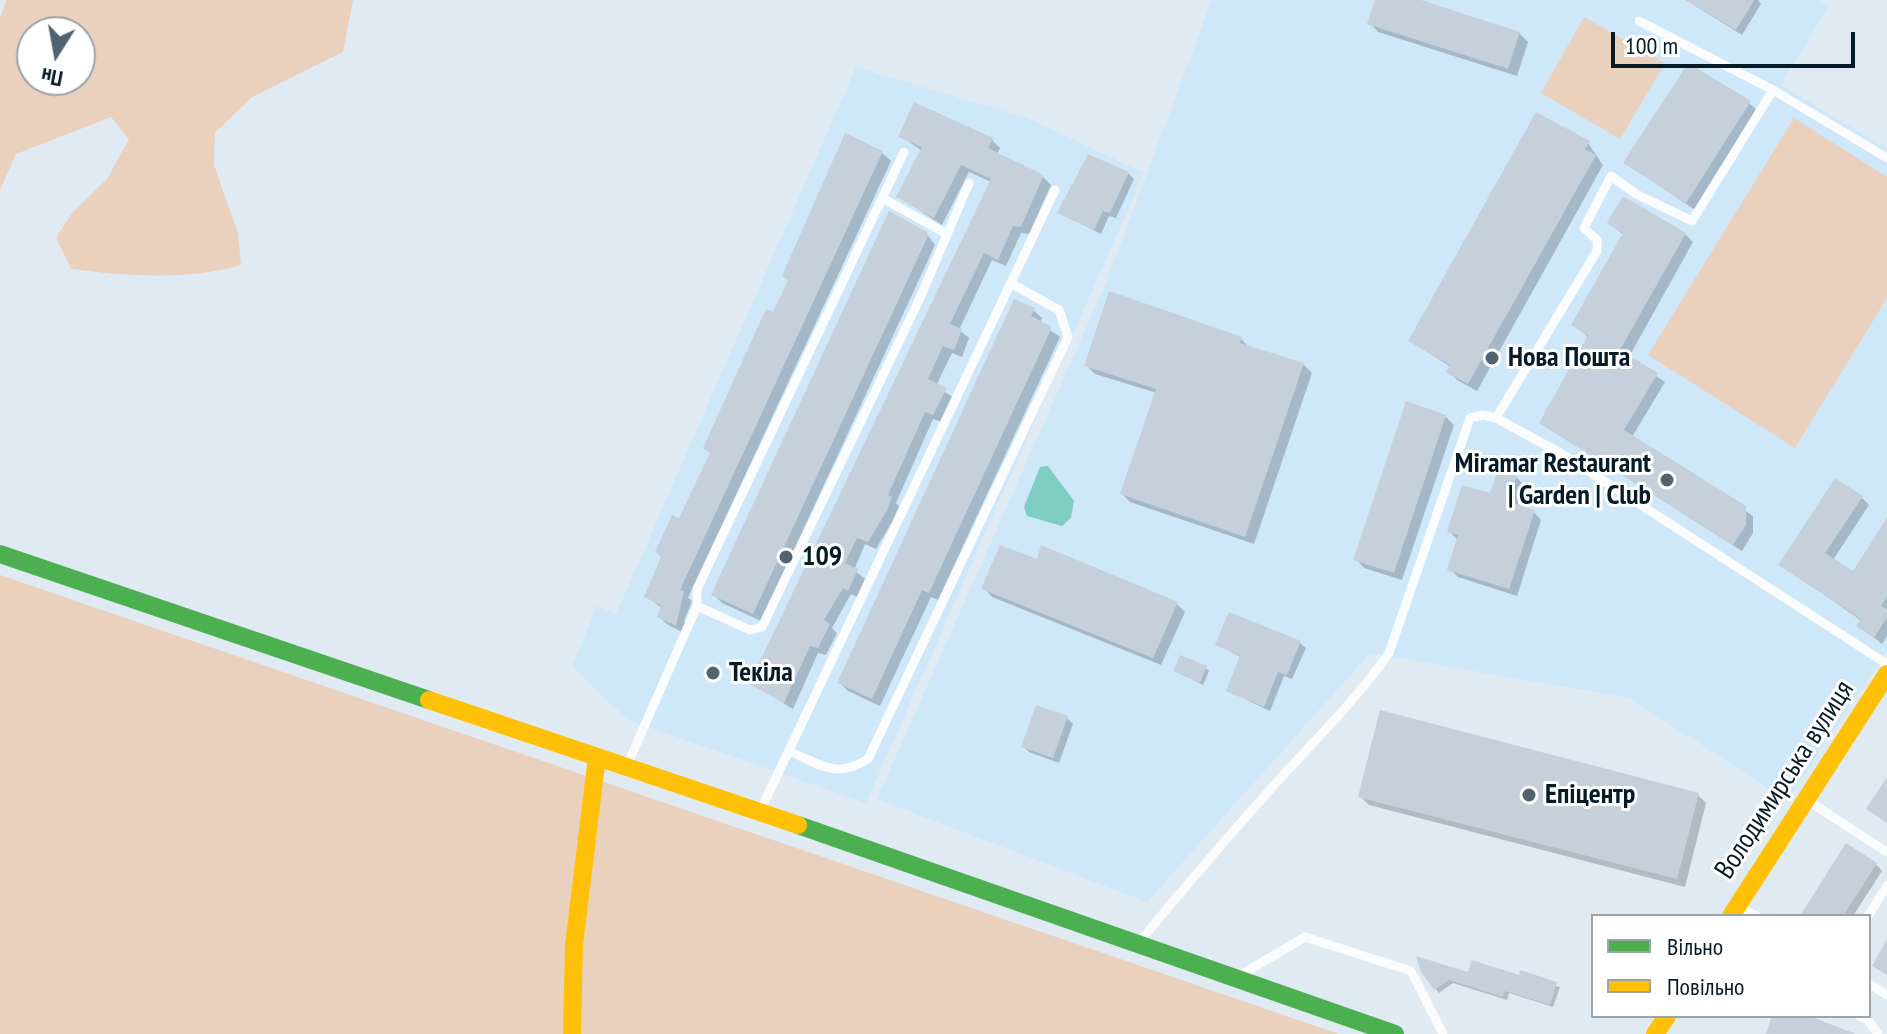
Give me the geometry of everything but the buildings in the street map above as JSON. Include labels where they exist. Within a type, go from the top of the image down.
[{"type":"main road","points":[[0,554],[760,812],[1235,979],[1357,1028],[1395,1034]]},
{"type":"main road","name":"Володимирська вулиця","points":[[1734,911],[1887,674]]},
{"type":"main road","points":[[572,1034],[574,945],[597,757]]},
{"type":"lane","points":[[1639,21],[1773,90],[1887,158]]},
{"type":"lane","points":[[1496,418],[1597,251],[1597,240],[1584,228],[1611,176],[1636,194],[1692,221],[1773,90]]},
{"type":"lane","points":[[627,768],[697,606],[697,589],[904,152]]},
{"type":"lane","points":[[697,606],[750,630],[762,627],[920,298],[969,183]]},
{"type":"lane","points":[[760,812],[1055,190]]},
{"type":"lane","points":[[882,198],[947,234]]},
{"type":"lane","points":[[789,751],[833,770],[849,771],[868,759],[1068,337],[1059,310],[1012,284]]},
{"type":"lane","points":[[1136,945],[1168,904],[1204,869],[1259,802],[1367,684],[1389,653],[1411,598],[1470,418],[1483,415],[1496,418],[1562,454],[1887,664]]},
{"type":"lane","points":[[1804,800],[1887,852]]},
{"type":"lane","points":[[1869,914],[1887,886]]},
{"type":"lane","points":[[1235,979],[1305,937],[1411,971],[1443,1034]]},
{"type":"lane","points":[[1864,1018],[1878,1034]]},
{"type":"shaded area","points":[[7,0],[353,0],[343,52],[252,97],[215,133],[214,165],[238,233],[241,265],[178,275],[135,275],[71,269],[56,238],[72,213],[107,179],[129,139],[111,117],[16,154],[0,190],[0,17]]},
{"type":"shaded area","points":[[1212,0],[1819,0],[1829,6],[1781,85],[1887,149],[1887,650],[1787,801],[1630,698],[1370,653],[1147,902],[877,799],[1106,283]]},
{"type":"shaded area","points":[[1584,17],[1665,63],[1620,139],[1541,93]]},
{"type":"shaded area","points":[[856,67],[1030,119],[1144,173],[866,803],[628,720],[572,667],[597,606],[616,614]]},
{"type":"shaded area","points":[[1794,118],[1887,177],[1887,298],[1795,448],[1648,355]]},
{"type":"shaded area","points":[[1048,466],[1074,501],[1071,518],[1062,526],[1027,516],[1024,507],[1040,467]]},
{"type":"shaded area","points":[[0,575],[1339,1034],[0,1034]]},
{"type":"traffic: fast","points":[[0,554],[429,700]]},
{"type":"traffic: fast","points":[[798,825],[1395,1034]]},
{"type":"traffic: slow","points":[[1732,914],[1887,674]]},
{"type":"traffic: slow","points":[[429,700],[798,825]]},
{"type":"traffic: slow","points":[[572,1034],[574,945],[597,757]]},
{"type":"traffic: slow","points":[[1655,1034],[1666,1018]]},
{"type":"place","name":"Нова Пошта","points":[[1492,358]]},
{"type":"place","name":"Miramar Restaurant | Garden | Club","points":[[1667,480]]},
{"type":"place","name":"109","points":[[786,557]]},
{"type":"place","name":"Текіла","points":[[713,673]]},
{"type":"place","name":"Епіцентр","points":[[1529,795]]}]
